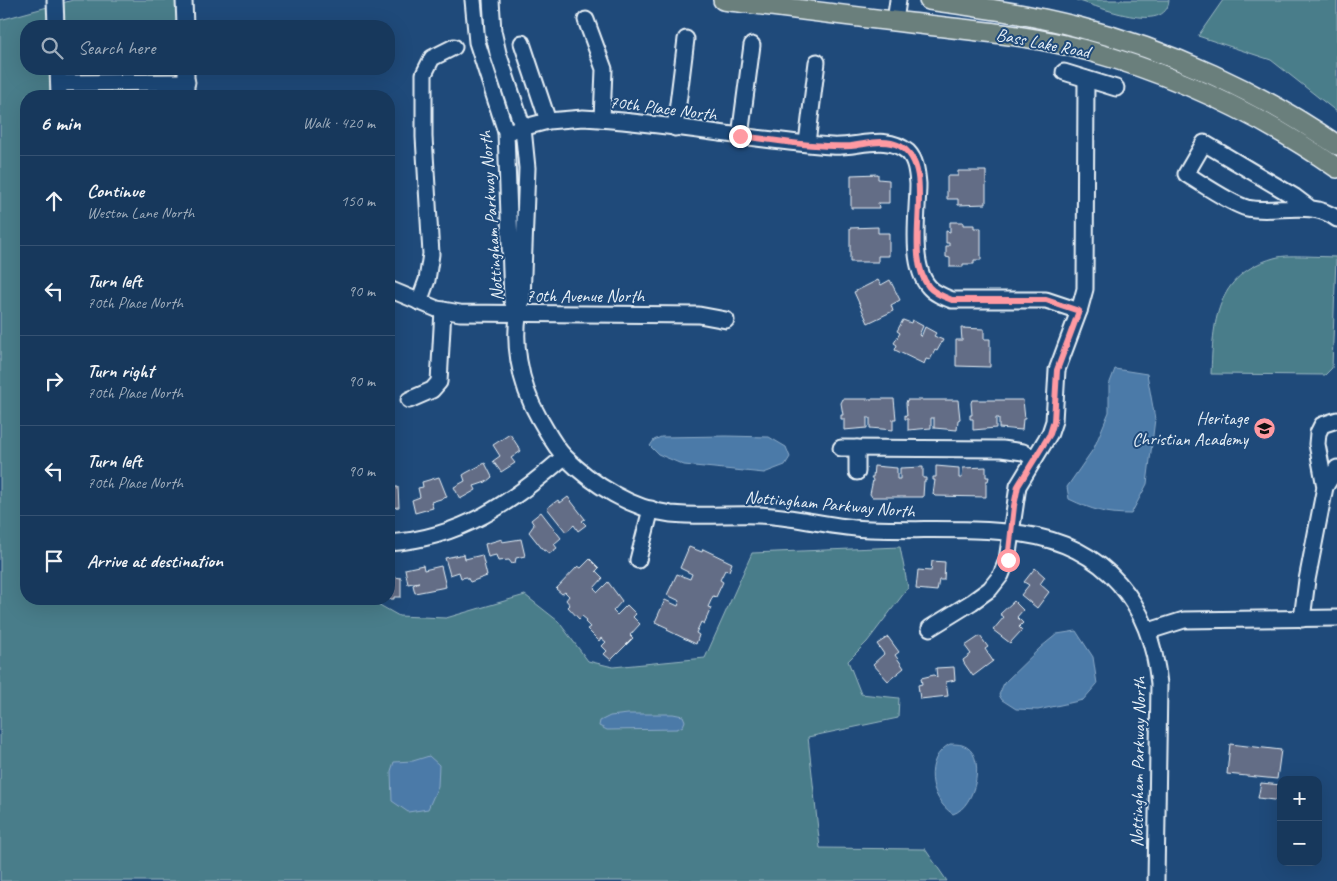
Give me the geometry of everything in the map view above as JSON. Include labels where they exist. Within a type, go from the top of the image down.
[{"type":"main road","name":"Bass Lake Road","points":[[723,0],[1046,41],[1146,69],[1236,106],[1276,128],[1337,168]]},
{"type":"main road","name":"Bass Lake Road","points":[[929,0],[1018,13],[1084,28],[1135,45],[1177,60],[1245,91],[1337,145]]},
{"type":"street","points":[[55,0],[56,20]]},
{"type":"street","points":[[184,0],[185,20]]},
{"type":"street","name":"Nottingham Parkway North","points":[[473,0],[477,42],[506,132],[512,300],[518,314]]},
{"type":"street","name":"Nottingham Parkway North","points":[[491,0],[493,31],[498,53],[523,128],[527,168],[522,300],[518,314],[520,362],[526,389],[550,437],[564,457],[610,492],[651,510],[695,515],[759,515],[798,518],[866,529],[1010,533],[1062,545],[1105,569],[1128,593],[1138,608],[1149,631],[1157,658],[1159,684],[1156,881]]},
{"type":"street","points":[[895,21],[898,0]]},
{"type":"street","points":[[586,20],[604,69],[602,119]]},
{"type":"street","points":[[675,128],[686,39]]},
{"type":"street","points":[[522,43],[548,121]]},
{"type":"street","points":[[740,136],[752,45]]},
{"type":"street","points":[[419,302],[427,280],[431,254],[424,137],[424,74],[432,58],[454,47]]},
{"type":"street","points":[[807,143],[817,62]]},
{"type":"street","points":[[1064,72],[1116,88]]},
{"type":"street","points":[[930,628],[990,589],[1001,575],[1008,560],[1010,533],[1018,486],[1050,434],[1054,421],[1057,370],[1079,311],[1085,288],[1086,79]]},
{"type":"street","points":[[59,83],[186,82]]},
{"type":"street","name":"70th Place North","points":[[506,132],[548,121],[602,119],[833,146],[888,142],[910,154],[916,164],[918,176],[918,261],[921,274],[929,287],[940,295],[952,300],[1046,300],[1079,311]]},
{"type":"street","points":[[1311,209],[1244,207],[1186,174],[1204,143],[1295,197],[1311,209],[1337,219]]},
{"type":"street","name":"70th Avenue North","points":[[395,292],[443,310],[460,313],[699,315],[726,320]]},
{"type":"street","points":[[409,400],[432,390],[439,382],[443,310]]},
{"type":"street","points":[[1302,618],[1306,580],[1318,532],[1325,487],[1317,438],[1322,425],[1337,420]]},
{"type":"street","points":[[841,448],[1002,448],[1023,452],[1034,458]]},
{"type":"street","points":[[857,448],[857,472]]},
{"type":"street","points":[[395,542],[437,535],[472,522],[522,493],[564,457]]},
{"type":"street","points":[[1325,487],[1337,468]]},
{"type":"street","points":[[638,560],[651,510]]},
{"type":"street","points":[[1149,631],[1184,620],[1337,618]]},
{"type":"green space","points":[[73,0],[192,0],[193,20],[20,20],[20,75],[194,75],[194,90],[20,90],[20,605],[380,605],[399,616],[446,618],[525,595],[558,621],[588,661],[613,667],[705,658],[752,553],[900,547],[908,588],[867,642],[848,661],[861,694],[899,698],[898,718],[808,737],[820,848],[925,849],[947,881],[0,881],[0,20]]},
{"type":"green space","points":[[1076,0],[1169,0],[1165,11],[1157,16],[1144,17],[1114,12]]},
{"type":"green space","points":[[1223,0],[1337,0],[1337,112],[1271,60],[1198,36]]},
{"type":"green space","points":[[1278,257],[1336,257],[1332,368],[1325,375],[1211,374],[1216,319],[1221,303],[1229,289],[1240,276],[1254,266]]},
{"type":"water","points":[[1115,369],[1147,374],[1155,419],[1147,484],[1131,514],[1106,512],[1077,503],[1069,499],[1067,487],[1094,448],[1109,412],[1109,385]]},
{"type":"water","points":[[661,437],[769,437],[786,447],[790,457],[785,465],[764,473],[684,465],[658,454],[650,446],[654,440]]},
{"type":"water","points":[[1076,631],[1093,657],[1097,684],[1083,700],[1038,710],[1016,709],[1002,700],[999,695],[1004,683],[1041,647],[1057,634]]},
{"type":"water","points":[[673,714],[683,716],[685,721],[683,726],[677,729],[607,730],[599,726],[600,721],[610,716]]},
{"type":"water","points":[[950,744],[962,745],[970,750],[975,758],[977,768],[973,791],[968,801],[953,814],[939,799],[932,779],[936,759],[941,750]]},
{"type":"water","points":[[429,756],[439,765],[438,786],[428,809],[408,812],[392,801],[391,771],[394,762],[413,761]]},
{"type":"building","points":[[958,171],[986,171],[986,204],[958,205],[958,199],[947,199],[947,176],[958,176]]},
{"type":"building","points":[[878,174],[878,179],[889,180],[889,203],[878,203],[879,208],[851,208],[851,175]]},
{"type":"building","points":[[950,222],[963,222],[963,225],[974,225],[974,228],[981,228],[981,260],[974,260],[974,264],[963,264],[963,267],[950,267],[950,258],[946,257],[946,246],[949,246],[949,243],[946,243],[946,231],[950,232]]},
{"type":"building","points":[[878,227],[878,233],[889,233],[889,256],[878,256],[878,262],[850,262],[850,228]]},
{"type":"building","points":[[878,280],[881,285],[890,280],[900,300],[891,305],[893,311],[868,323],[854,292]]},
{"type":"building","points":[[903,320],[911,323],[912,320],[923,326],[919,335],[921,337],[925,327],[936,333],[934,336],[943,340],[930,360],[926,359],[924,364],[895,350],[897,345],[894,343],[900,333],[897,331]]},
{"type":"building","points":[[961,328],[984,329],[984,339],[990,339],[990,367],[956,366],[956,340],[962,340]]},
{"type":"building","points":[[843,399],[894,399],[896,419],[893,419],[893,430],[870,428],[870,418],[867,418],[867,428],[844,430],[844,419],[841,419],[841,415],[843,415],[841,403]]},
{"type":"building","points":[[907,400],[958,400],[960,419],[958,420],[957,430],[934,428],[934,418],[931,418],[931,428],[908,430],[908,419],[905,419],[905,415],[907,416]]},
{"type":"building","points":[[972,400],[1023,400],[1025,419],[1023,419],[1022,430],[999,428],[999,418],[996,418],[996,428],[973,430],[973,419],[970,419],[970,415],[972,415]]},
{"type":"building","points":[[510,434],[521,451],[511,458],[515,463],[501,472],[493,461],[500,456],[493,445]]},
{"type":"building","points":[[485,463],[492,477],[486,482],[474,486],[476,490],[460,499],[454,487],[465,481],[463,475]]},
{"type":"building","points":[[874,466],[897,468],[897,479],[900,479],[900,468],[923,467],[923,478],[926,478],[926,481],[924,481],[923,497],[872,497],[870,494],[873,480],[871,477],[873,477]]},
{"type":"building","points":[[936,466],[959,468],[959,478],[962,478],[963,468],[986,467],[986,477],[989,477],[988,481],[986,481],[986,497],[935,496],[933,494],[935,480],[933,480],[933,477],[936,477]]},
{"type":"building","points":[[439,477],[447,497],[431,502],[433,508],[415,513],[412,500],[420,497],[418,488],[423,487],[422,482]]},
{"type":"building","points":[[395,487],[398,487],[399,507],[395,507]]},
{"type":"building","points":[[568,497],[585,519],[582,521],[586,525],[578,531],[574,525],[566,532],[547,508],[558,500],[560,503]]},
{"type":"building","points":[[541,512],[561,538],[554,544],[557,548],[549,554],[546,550],[544,551],[529,532],[534,525],[531,520]]},
{"type":"building","points":[[502,539],[502,542],[521,539],[525,556],[516,558],[515,563],[512,564],[509,560],[498,561],[496,555],[488,557],[485,544]]},
{"type":"building","points":[[689,547],[702,552],[703,549],[732,563],[729,571],[725,570],[720,580],[723,582],[716,597],[713,596],[708,607],[711,608],[704,624],[701,622],[696,633],[699,635],[696,644],[655,622],[665,600],[678,606],[680,601],[667,595],[677,574],[690,579],[692,574],[680,568]]},
{"type":"building","points":[[464,554],[465,559],[482,555],[487,576],[470,582],[467,577],[461,578],[459,572],[450,575],[445,558]]},
{"type":"building","points":[[590,559],[599,568],[596,571],[603,578],[594,588],[598,592],[608,582],[622,601],[613,611],[617,615],[627,605],[636,614],[633,617],[640,624],[630,635],[633,638],[611,660],[604,654],[607,651],[602,646],[606,642],[601,638],[599,641],[587,629],[590,627],[585,622],[587,620],[582,616],[579,619],[568,607],[570,605],[566,600],[569,596],[565,592],[562,594],[556,589],[578,566],[581,568]]},
{"type":"building","points":[[932,561],[945,562],[944,580],[939,580],[937,591],[916,589],[918,570],[931,571]]},
{"type":"building","points":[[423,565],[424,570],[441,566],[446,587],[415,593],[413,585],[419,582],[408,584],[405,569]]},
{"type":"building","points":[[1035,568],[1045,577],[1040,584],[1049,592],[1037,608],[1021,595],[1029,585],[1024,582]]},
{"type":"building","points":[[395,577],[401,578],[401,597],[395,597]]},
{"type":"building","points":[[1014,601],[1023,610],[1017,617],[1023,623],[1019,627],[1022,630],[1010,643],[993,630],[1004,617],[1000,614]]},
{"type":"building","points":[[980,636],[988,647],[985,649],[993,661],[973,676],[963,660],[971,654],[965,646]]},
{"type":"building","points":[[888,637],[899,652],[895,655],[904,668],[888,681],[873,664],[884,654],[877,644]]},
{"type":"building","points":[[954,667],[955,680],[946,682],[948,696],[920,699],[918,685],[922,684],[921,678],[934,675],[937,678],[936,668]]},
{"type":"building","points":[[1230,744],[1281,750],[1277,779],[1227,774]]},
{"type":"building","points":[[1261,783],[1277,785],[1277,800],[1258,798]]},
{"type":"place","name":"Heritage Christian Academy","points":[[1264,428]]},
{"type":"route","points":[[740,136],[833,146],[888,142],[900,147],[910,154],[916,164],[918,176],[918,261],[921,274],[929,287],[940,295],[952,300],[1046,300],[1079,311],[1057,370],[1057,394],[1054,421],[1050,434],[1018,486],[1008,560]]}]
